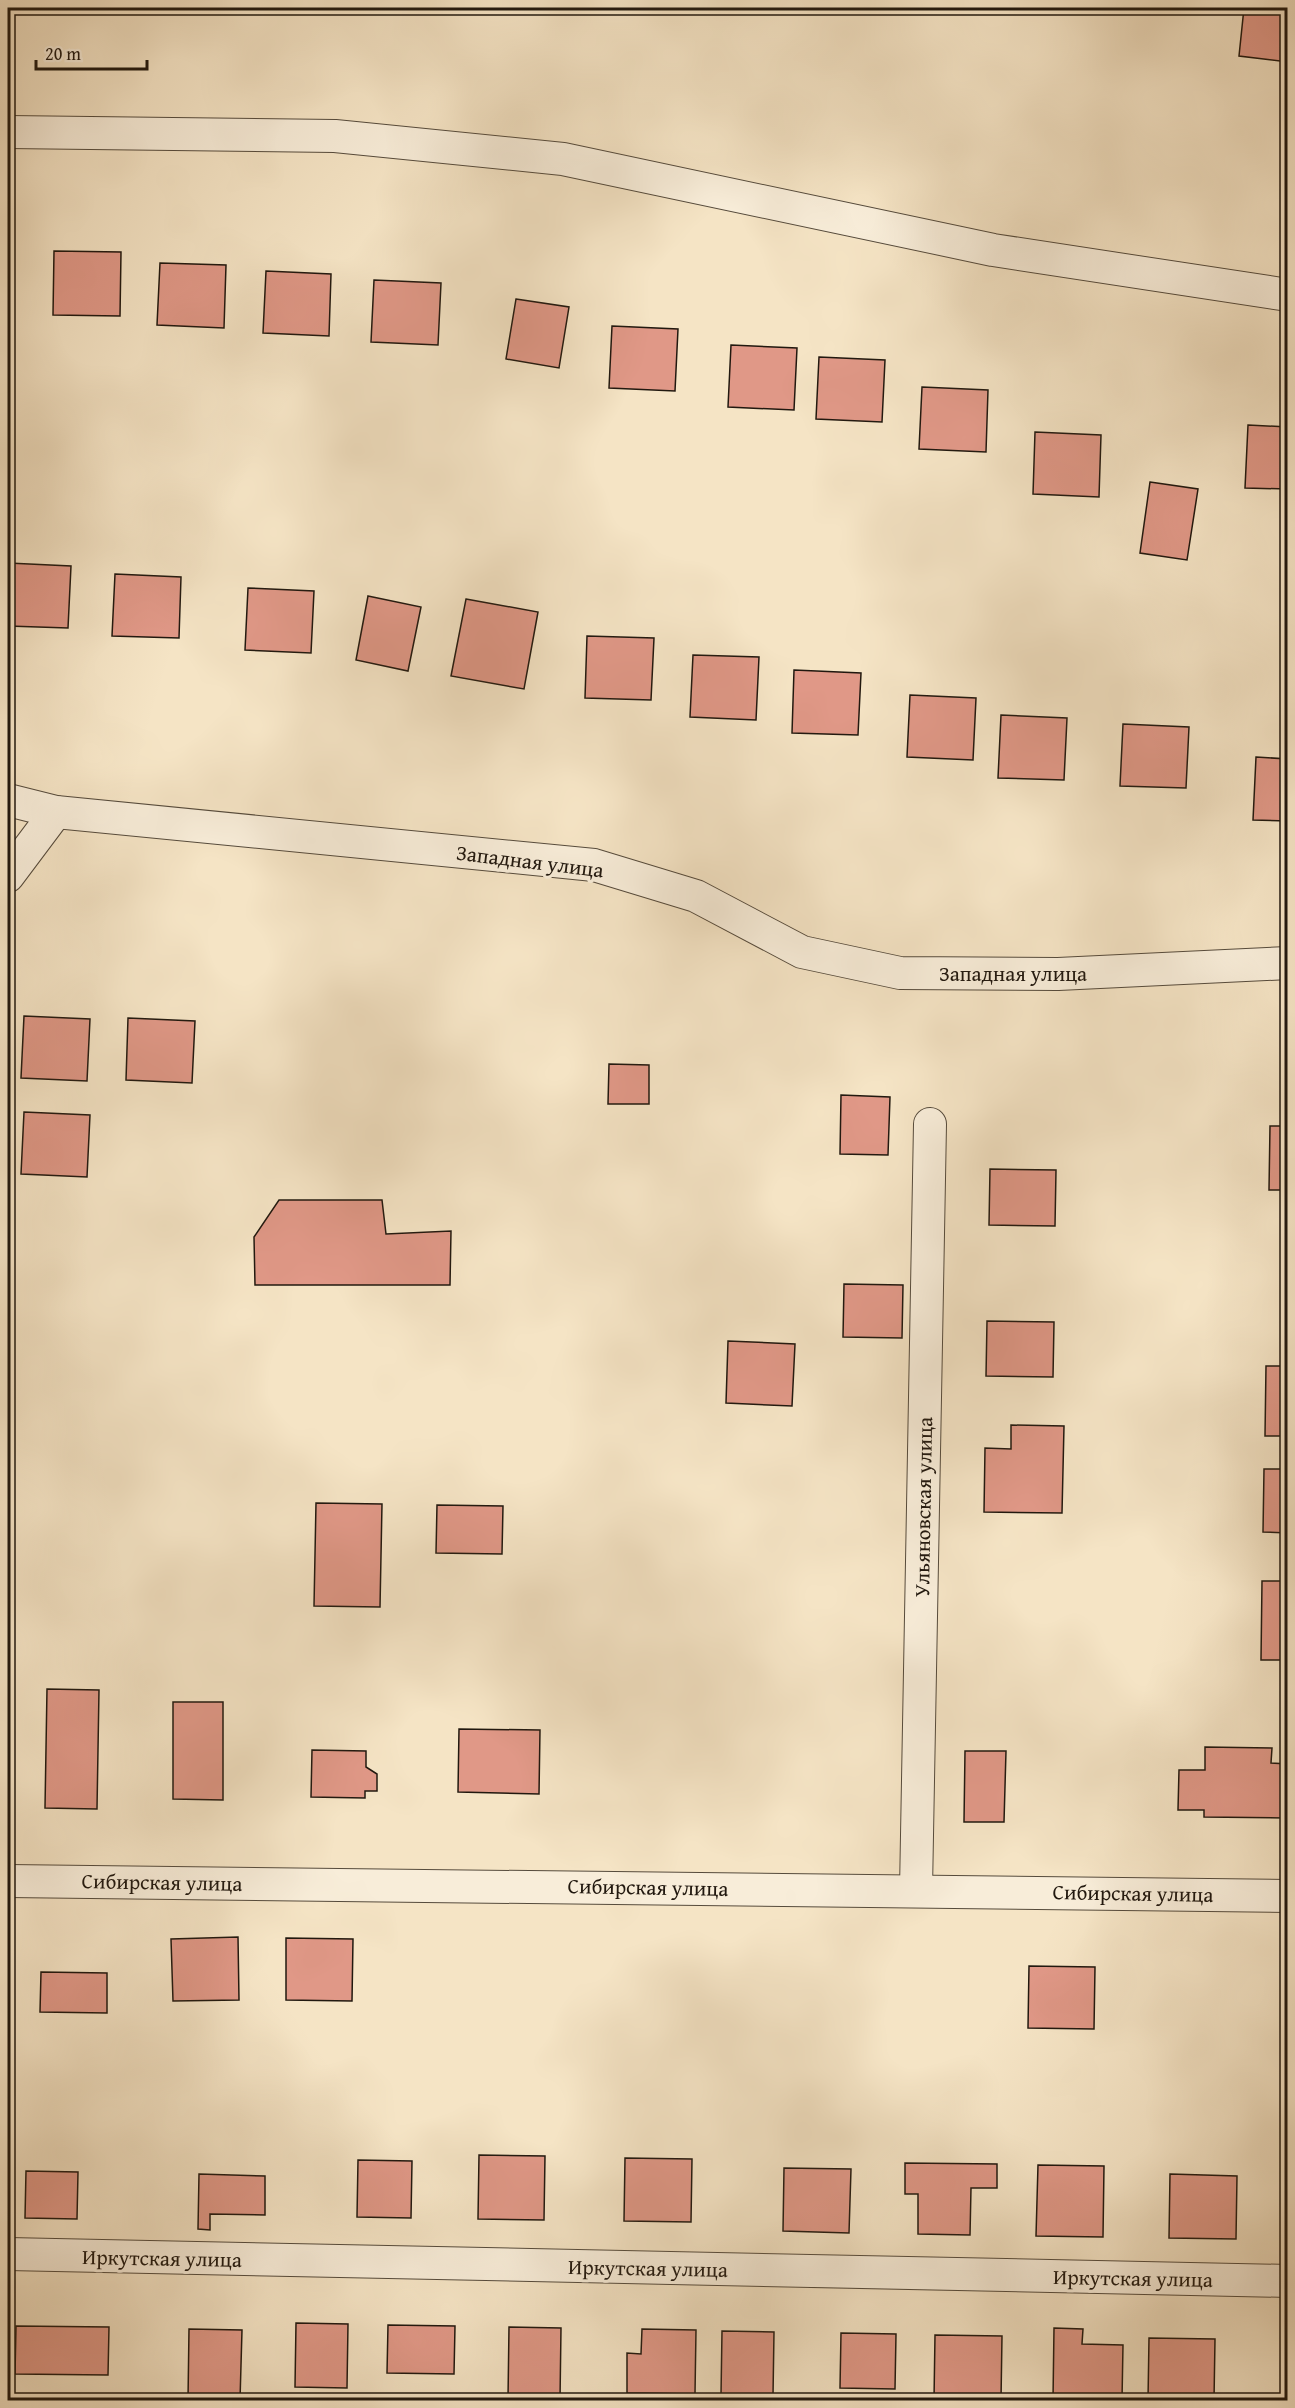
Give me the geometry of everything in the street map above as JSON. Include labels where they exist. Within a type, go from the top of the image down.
[{"type":"street","points":[[8,132],[334,136],[563,159],[993,250],[1287,295]]},
{"type":"street","name":"Западная улица","points":[[8,800],[56,812],[594,865],[696,896],[802,952],[900,973],[1058,974],[1287,963]]},
{"type":"street","points":[[8,876],[56,812]]},
{"type":"street","name":"Ульяновская улица","points":[[916,1890],[930,1124]]},
{"type":"street","name":"Сибирская улица","points":[[8,1881],[1287,1896]]},
{"type":"street","name":"Иркутская улица","points":[[8,2254],[1287,2281]]},
{"type":"building","points":[[1244,8],[1288,8],[1288,62],[1239,56]]},
{"type":"building","points":[[8,248],[11,248],[10,314],[8,314]]},
{"type":"building","points":[[54,251],[121,252],[120,316],[53,315]]},
{"type":"building","points":[[160,263],[226,265],[224,328],[157,325]]},
{"type":"building","points":[[266,271],[331,274],[329,336],[263,333]]},
{"type":"building","points":[[374,280],[441,283],[438,345],[371,342]]},
{"type":"building","points":[[516,299],[569,307],[559,368],[506,359]]},
{"type":"building","points":[[612,326],[678,329],[675,391],[609,388]]},
{"type":"building","points":[[731,345],[797,348],[794,410],[728,407]]},
{"type":"building","points":[[819,357],[885,360],[882,422],[816,419]]},
{"type":"building","points":[[922,387],[988,390],[986,452],[919,449]]},
{"type":"building","points":[[1248,425],[1288,427],[1288,489],[1245,488]]},
{"type":"building","points":[[1035,432],[1101,435],[1099,497],[1033,494]]},
{"type":"building","points":[[1150,482],[1198,489],[1187,560],[1140,553]]},
{"type":"building","points":[[8,563],[71,566],[68,628],[8,626]]},
{"type":"building","points":[[115,574],[181,577],[179,638],[112,636]]},
{"type":"building","points":[[248,588],[314,591],[311,653],[245,650]]},
{"type":"building","points":[[368,596],[421,607],[408,671],[356,660]]},
{"type":"building","points":[[466,599],[538,612],[524,689],[451,676]]},
{"type":"building","points":[[587,636],[654,638],[651,700],[585,698]]},
{"type":"building","points":[[693,655],[759,657],[756,720],[690,717]]},
{"type":"building","points":[[794,670],[861,673],[858,735],[792,733]]},
{"type":"building","points":[[910,695],[976,698],[973,760],[907,757]]},
{"type":"building","points":[[1001,715],[1067,718],[1064,780],[998,778]]},
{"type":"building","points":[[1123,724],[1189,727],[1186,788],[1120,786]]},
{"type":"building","points":[[1256,757],[1288,759],[1288,821],[1253,820]]},
{"type":"building","points":[[24,1016],[90,1019],[87,1081],[21,1078]]},
{"type":"building","points":[[128,1018],[195,1021],[192,1083],[126,1080]]},
{"type":"building","points":[[609,1064],[649,1065],[649,1104],[608,1104]]},
{"type":"building","points":[[841,1095],[890,1097],[888,1155],[840,1154]]},
{"type":"building","points":[[24,1112],[90,1115],[87,1177],[21,1174]]},
{"type":"building","points":[[1270,1126],[1288,1126],[1288,1190],[1269,1190]]},
{"type":"building","points":[[990,1169],[1056,1170],[1055,1226],[989,1225]]},
{"type":"building","points":[[279,1200],[382,1200],[386,1234],[451,1231],[450,1285],[255,1285],[254,1237]]},
{"type":"building","points":[[844,1284],[903,1285],[902,1338],[843,1337]]},
{"type":"building","points":[[987,1321],[1054,1322],[1053,1377],[986,1376]]},
{"type":"building","points":[[728,1341],[795,1344],[792,1406],[726,1403]]},
{"type":"building","points":[[1266,1366],[1288,1366],[1288,1436],[1265,1436]]},
{"type":"building","points":[[1011,1425],[1064,1426],[1062,1513],[984,1512],[985,1448],[1011,1449]]},
{"type":"building","points":[[1264,1469],[1288,1469],[1288,1533],[1263,1532]]},
{"type":"building","points":[[316,1503],[382,1504],[380,1607],[314,1606]]},
{"type":"building","points":[[437,1505],[503,1506],[502,1554],[436,1553]]},
{"type":"building","points":[[1262,1581],[1288,1581],[1287,1660],[1261,1660]]},
{"type":"building","points":[[47,1689],[99,1690],[97,1809],[45,1808]]},
{"type":"building","points":[[173,1702],[223,1702],[223,1800],[173,1799]]},
{"type":"building","points":[[459,1729],[540,1730],[539,1794],[458,1792]]},
{"type":"building","points":[[1205,1747],[1272,1748],[1271,1763],[1288,1764],[1288,1796],[1284,1796],[1284,1818],[1204,1817],[1204,1810],[1178,1810],[1179,1770],[1205,1770]]},
{"type":"building","points":[[312,1750],[366,1751],[366,1767],[377,1774],[377,1791],[365,1791],[365,1798],[311,1797]]},
{"type":"building","points":[[965,1751],[1006,1751],[1004,1822],[964,1822]]},
{"type":"building","points":[[238,1937],[239,2000],[173,2001],[171,1939]]},
{"type":"building","points":[[286,1938],[353,1939],[352,2001],[286,2000]]},
{"type":"building","points":[[1029,1966],[1095,1967],[1094,2029],[1028,2028]]},
{"type":"building","points":[[41,1972],[107,1973],[107,2013],[40,2012]]},
{"type":"building","points":[[479,2155],[545,2156],[544,2220],[478,2219]]},
{"type":"building","points":[[625,2158],[692,2159],[691,2222],[624,2221]]},
{"type":"building","points":[[358,2160],[412,2161],[411,2218],[357,2217]]},
{"type":"building","points":[[905,2163],[997,2164],[997,2188],[971,2188],[970,2235],[918,2234],[918,2194],[905,2194]]},
{"type":"building","points":[[1038,2165],[1104,2166],[1103,2237],[1036,2236]]},
{"type":"building","points":[[784,2168],[851,2169],[849,2233],[783,2231]]},
{"type":"building","points":[[26,2171],[78,2172],[77,2219],[25,2218]]},
{"type":"building","points":[[199,2174],[265,2176],[265,2215],[210,2214],[210,2230],[198,2229]]},
{"type":"building","points":[[1170,2174],[1237,2176],[1236,2239],[1169,2238]]},
{"type":"building","points":[[296,2323],[348,2324],[347,2388],[295,2387]]},
{"type":"building","points":[[388,2325],[455,2326],[454,2374],[387,2373]]},
{"type":"building","points":[[16,2326],[109,2327],[108,2375],[15,2374]]},
{"type":"building","points":[[509,2327],[561,2328],[560,2400],[508,2399]]},
{"type":"building","points":[[1054,2328],[1083,2329],[1082,2344],[1123,2345],[1122,2400],[1053,2400]]},
{"type":"building","points":[[189,2329],[242,2330],[240,2400],[188,2400]]},
{"type":"building","points":[[642,2329],[696,2330],[695,2394],[627,2393],[627,2353],[641,2354]]},
{"type":"building","points":[[722,2331],[774,2332],[773,2396],[721,2395]]},
{"type":"building","points":[[841,2333],[896,2334],[895,2389],[840,2388]]},
{"type":"building","points":[[935,2335],[1002,2336],[1001,2400],[934,2400]]},
{"type":"building","points":[[1149,2338],[1215,2339],[1214,2400],[1148,2400]]}]
